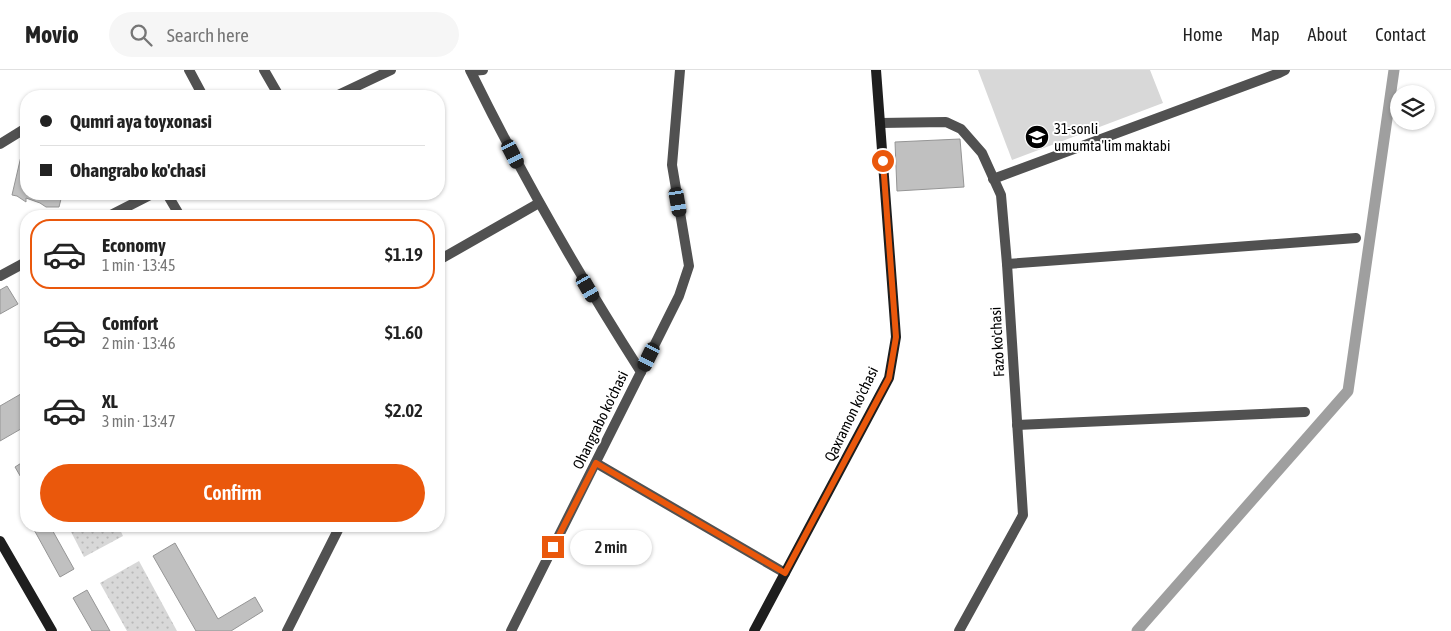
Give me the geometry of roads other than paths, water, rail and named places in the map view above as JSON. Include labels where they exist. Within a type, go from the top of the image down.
[{"type":"street","points":[[188,70],[200,90]]},
{"type":"street","points":[[264,70],[275,90]]},
{"type":"street","points":[[349,90],[391,70]]},
{"type":"street","points":[[470,70],[483,70]]},
{"type":"street","name":"Ohangrabo ko'chasi","points":[[470,70],[539,203],[598,304],[641,372],[510,631]]},
{"type":"street","points":[[641,372],[679,296],[689,266],[672,165],[680,70]]},
{"type":"street","name":"Qaxramon ko'chasi","points":[[754,631],[889,378],[896,337],[876,70]]},
{"type":"street","points":[[993,179],[1279,74],[1284,70]]},
{"type":"street","name":"Fazo ko'chasi","points":[[880,123],[946,122],[961,129],[982,153],[1001,196],[1023,515],[959,631]]},
{"type":"street","points":[[0,144],[20,132]]},
{"type":"street","points":[[121,210],[140,200]]},
{"type":"street","points":[[445,257],[539,203]]},
{"type":"street","points":[[1007,264],[1356,238]]},
{"type":"street","points":[[0,276],[20,265]]},
{"type":"street","points":[[1016,425],[1305,412]]},
{"type":"street","points":[[596,463],[785,573]]},
{"type":"street","points":[[288,631],[337,532]]},
{"type":"street","points":[[0,542],[52,631]]},
{"type":"waterway","points":[[1137,631],[1348,391],[1394,70]]},
{"type":"place","name":"31-sonli umumta'lim maktabi","points":[[1037,137]]}]
